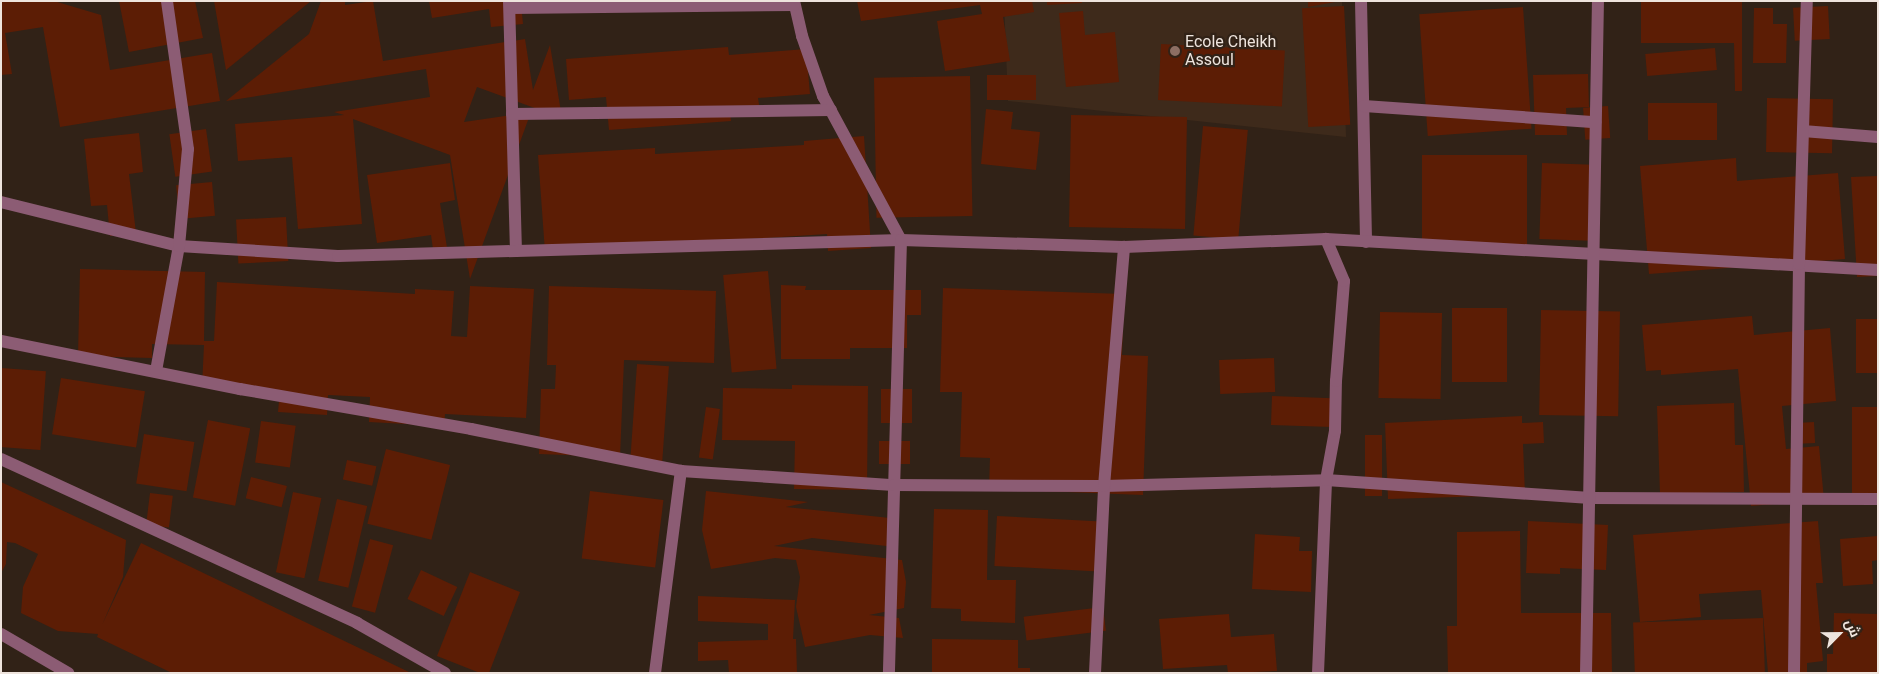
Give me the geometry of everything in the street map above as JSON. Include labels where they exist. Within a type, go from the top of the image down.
[{"type":"street","points":[[156,371],[179,246],[184,209],[188,149],[167,1]]},
{"type":"street","points":[[1362,1],[1366,242]]},
{"type":"street","points":[[1586,673],[1598,1]]},
{"type":"street","points":[[1794,673],[1799,264],[1806,1]]},
{"type":"street","points":[[516,251],[510,4],[794,3],[820,87],[901,240],[889,673]]},
{"type":"street","points":[[1364,106],[1595,122]]},
{"type":"street","points":[[512,114],[831,110]]},
{"type":"street","points":[[1803,131],[1878,137]]},
{"type":"street","points":[[1,202],[179,246],[338,256],[901,240],[1124,247],[1326,239],[1799,264],[1878,270]]},
{"type":"street","points":[[1318,673],[1326,480],[1335,431],[1336,381],[1344,281],[1326,239]]},
{"type":"street","points":[[1095,673],[1104,486],[1124,247]]},
{"type":"street","points":[[1,341],[240,389],[471,429],[681,471],[894,485],[1104,486],[1326,480],[1590,498],[1878,499]]},
{"type":"street","points":[[1,459],[357,623],[445,673]]},
{"type":"street","points":[[655,673],[681,471]]},
{"type":"street","points":[[1,634],[68,673]]},
{"type":"shaded area","name":"Ecole Cheikh Assoul","points":[[1004,1],[1342,1],[1346,137],[1008,101]]},
{"type":"building","points":[[1,1],[54,1],[101,15],[110,70],[212,53],[220,101],[60,127],[43,27],[5,33],[12,74],[1,75]]},
{"type":"building","points":[[119,1],[195,1],[203,38],[129,52]]},
{"type":"building","points":[[214,1],[311,1],[226,70]]},
{"type":"building","points":[[321,1],[345,1],[345,5],[373,1],[383,61],[525,39],[533,90],[550,45],[562,118],[477,87],[464,122],[531,112],[470,279],[450,155],[353,119],[362,224],[298,229],[292,157],[238,161],[235,124],[344,115],[334,112],[430,97],[426,69],[226,101],[309,34]]},
{"type":"building","points":[[429,1],[517,1],[521,3],[523,24],[491,27],[489,9],[432,18]]},
{"type":"building","points":[[857,1],[1032,1],[1034,12],[1003,17],[1010,61],[945,71],[937,21],[982,14],[980,5],[861,21]]},
{"type":"building","points":[[1047,1],[1082,1],[1082,3],[1047,5]]},
{"type":"building","points":[[1308,1],[1335,1],[1335,2],[1308,7]]},
{"type":"building","points":[[1641,1],[1742,1],[1742,91],[1735,91],[1734,43],[1641,43]]},
{"type":"building","points":[[1344,6],[1350,125],[1308,127],[1302,8]]},
{"type":"building","points":[[1828,6],[1830,39],[1795,41],[1793,8]]},
{"type":"building","points":[[1523,7],[1532,129],[1428,136],[1419,14]]},
{"type":"building","points":[[1754,8],[1773,8],[1773,24],[1787,24],[1786,63],[1753,63]]},
{"type":"building","points":[[1083,11],[1085,35],[1115,32],[1119,82],[1066,87],[1059,13]]},
{"type":"building","points":[[1161,44],[1285,50],[1282,106],[1158,100]]},
{"type":"building","points":[[728,47],[729,55],[806,49],[810,94],[758,98],[760,111],[730,113],[731,121],[609,130],[606,97],[569,100],[566,59]]},
{"type":"building","points":[[1715,48],[1717,70],[1647,76],[1645,54]]},
{"type":"building","points":[[1588,74],[1589,107],[1566,108],[1567,135],[1535,135],[1533,75]]},
{"type":"building","points":[[987,75],[1036,75],[1036,100],[987,100]]},
{"type":"building","points":[[970,76],[972,216],[876,218],[874,78]]},
{"type":"building","points":[[1767,98],[1833,99],[1832,153],[1766,152]]},
{"type":"building","points":[[1648,103],[1717,103],[1717,140],[1648,140]]},
{"type":"building","points":[[1608,106],[1610,138],[1585,140],[1583,108]]},
{"type":"building","points":[[986,109],[1013,112],[1011,129],[1040,132],[1036,170],[981,164]]},
{"type":"building","points":[[1071,115],[1187,117],[1185,229],[1069,227]]},
{"type":"building","points":[[1203,126],[1248,130],[1238,240],[1193,236]]},
{"type":"building","points":[[206,129],[212,172],[175,177],[169,134]]},
{"type":"building","points":[[139,133],[143,172],[129,174],[136,233],[110,236],[107,205],[91,206],[84,139]]},
{"type":"building","points":[[864,136],[871,248],[828,251],[827,234],[545,252],[538,155],[655,148],[655,154],[804,145],[804,141]]},
{"type":"building","points":[[1422,155],[1527,155],[1527,246],[1422,246]]},
{"type":"building","points":[[1736,158],[1737,181],[1838,173],[1845,259],[1649,274],[1640,166]]},
{"type":"building","points":[[450,163],[455,200],[440,203],[448,254],[434,256],[431,235],[377,243],[367,175]]},
{"type":"building","points":[[1542,163],[1601,165],[1598,241],[1539,239]]},
{"type":"building","points":[[1878,176],[1878,276],[1857,277],[1851,177]]},
{"type":"building","points":[[212,182],[215,216],[179,219],[176,185]]},
{"type":"building","points":[[286,217],[288,261],[238,264],[236,220]]},
{"type":"building","points":[[80,269],[205,272],[204,341],[214,341],[217,282],[415,294],[415,289],[454,291],[451,336],[467,337],[470,286],[534,289],[526,418],[445,414],[444,426],[369,422],[370,397],[328,395],[327,415],[278,412],[280,391],[202,387],[204,345],[152,344],[152,358],[78,356]]},
{"type":"building","points":[[768,271],[777,369],[732,373],[723,275]]},
{"type":"building","points":[[781,285],[806,286],[805,290],[921,290],[921,315],[907,315],[907,348],[850,348],[850,359],[781,359]]},
{"type":"building","points":[[549,286],[716,291],[714,363],[624,360],[620,457],[539,454],[541,389],[555,389],[556,365],[547,365]]},
{"type":"building","points":[[943,288],[1124,294],[1122,355],[1148,356],[1143,495],[989,489],[990,458],[960,457],[962,392],[940,392]]},
{"type":"building","points":[[1452,308],[1507,308],[1507,382],[1452,382]]},
{"type":"building","points":[[1541,310],[1620,311],[1618,416],[1539,415]]},
{"type":"building","points":[[1380,312],[1442,313],[1440,399],[1378,398]]},
{"type":"building","points":[[1752,316],[1754,335],[1830,328],[1836,401],[1782,406],[1786,449],[1819,446],[1824,500],[1751,506],[1738,369],[1661,375],[1661,370],[1646,371],[1642,325]]},
{"type":"building","points":[[1856,319],[1878,319],[1878,373],[1856,373]]},
{"type":"building","points":[[1274,358],[1275,392],[1220,394],[1219,360]]},
{"type":"building","points":[[637,364],[669,366],[662,462],[630,460]]},
{"type":"building","points":[[1,368],[46,371],[40,450],[1,447]]},
{"type":"building","points":[[61,378],[145,391],[136,448],[52,434]]},
{"type":"building","points":[[792,385],[868,386],[867,490],[794,489],[795,441],[722,440],[723,388],[792,389]]},
{"type":"building","points":[[881,389],[912,389],[912,423],[881,423]]},
{"type":"building","points":[[1272,396],[1333,398],[1332,427],[1271,425]]},
{"type":"building","points":[[1734,403],[1735,445],[1743,445],[1744,492],[1660,494],[1657,406]]},
{"type":"building","points":[[706,407],[720,409],[713,459],[699,458]]},
{"type":"building","points":[[1852,407],[1878,407],[1878,504],[1852,504]]},
{"type":"building","points":[[1522,416],[1522,423],[1543,422],[1544,443],[1523,444],[1525,495],[1388,499],[1385,423]]},
{"type":"building","points":[[208,420],[250,428],[235,506],[193,498]]},
{"type":"building","points":[[261,421],[296,426],[290,467],[255,463]]},
{"type":"building","points":[[1814,422],[1815,443],[1793,444],[1792,423]]},
{"type":"building","points":[[144,434],[194,442],[187,491],[136,483]]},
{"type":"building","points":[[1365,435],[1382,435],[1382,496],[1365,496]]},
{"type":"building","points":[[879,441],[910,441],[910,464],[879,464]]},
{"type":"building","points":[[386,449],[450,465],[431,540],[367,524]]},
{"type":"building","points":[[347,460],[376,466],[372,486],[343,480]]},
{"type":"building","points":[[251,477],[287,486],[282,507],[246,498]]},
{"type":"building","points":[[1,482],[126,540],[123,577],[102,625],[141,543],[411,673],[172,673],[97,637],[98,634],[58,631],[21,613],[23,587],[38,554],[15,543],[7,542],[6,564],[1,573]]},
{"type":"building","points":[[590,491],[663,500],[655,568],[582,558]]},
{"type":"building","points":[[706,491],[808,502],[786,507],[890,518],[896,547],[812,538],[774,546],[902,560],[906,582],[904,608],[869,615],[899,618],[903,638],[870,635],[805,647],[796,607],[800,577],[796,560],[775,558],[711,569],[702,530]]},
{"type":"building","points":[[293,492],[321,498],[304,578],[276,572]]},
{"type":"building","points":[[150,493],[173,496],[169,528],[146,525]]},
{"type":"building","points":[[337,499],[367,506],[348,588],[318,581]]},
{"type":"building","points":[[934,509],[988,510],[987,580],[1016,580],[1015,623],[961,621],[961,609],[931,608]]},
{"type":"building","points":[[997,516],[1106,522],[1103,572],[994,566]]},
{"type":"building","points":[[1528,521],[1608,525],[1606,570],[1560,568],[1560,574],[1526,573]]},
{"type":"building","points":[[1818,521],[1823,583],[1816,583],[1823,661],[1807,663],[1807,673],[1768,673],[1761,590],[1699,594],[1701,617],[1640,622],[1633,535]]},
{"type":"building","points":[[1520,531],[1521,613],[1611,613],[1612,673],[1448,673],[1447,626],[1457,626],[1457,532]]},
{"type":"building","points":[[1255,534],[1300,537],[1299,551],[1312,551],[1311,592],[1252,589]]},
{"type":"building","points":[[1878,536],[1878,560],[1872,561],[1873,584],[1843,586],[1840,539]]},
{"type":"building","points":[[370,539],[393,545],[375,613],[352,607]]},
{"type":"building","points":[[421,570],[457,587],[444,616],[407,599]]},
{"type":"building","points":[[470,572],[520,592],[489,673],[480,673],[437,656]]},
{"type":"building","points":[[698,596],[795,600],[793,639],[796,639],[797,673],[729,673],[728,660],[698,661],[698,642],[768,640],[768,624],[698,621]]},
{"type":"building","points":[[1103,607],[1106,631],[1027,641],[1024,617]]},
{"type":"building","points":[[1834,613],[1878,614],[1878,673],[1827,673],[1827,654],[1833,654]]},
{"type":"building","points":[[1229,614],[1231,637],[1274,634],[1277,671],[1228,673],[1227,665],[1163,669],[1159,619]]},
{"type":"building","points":[[1763,618],[1765,673],[1635,673],[1633,623]]},
{"type":"building","points":[[932,639],[1018,640],[1018,668],[1030,668],[1030,673],[932,673]]},
{"type":"place","name":"Ecole Cheikh Assoul","points":[[1175,51]]}]
